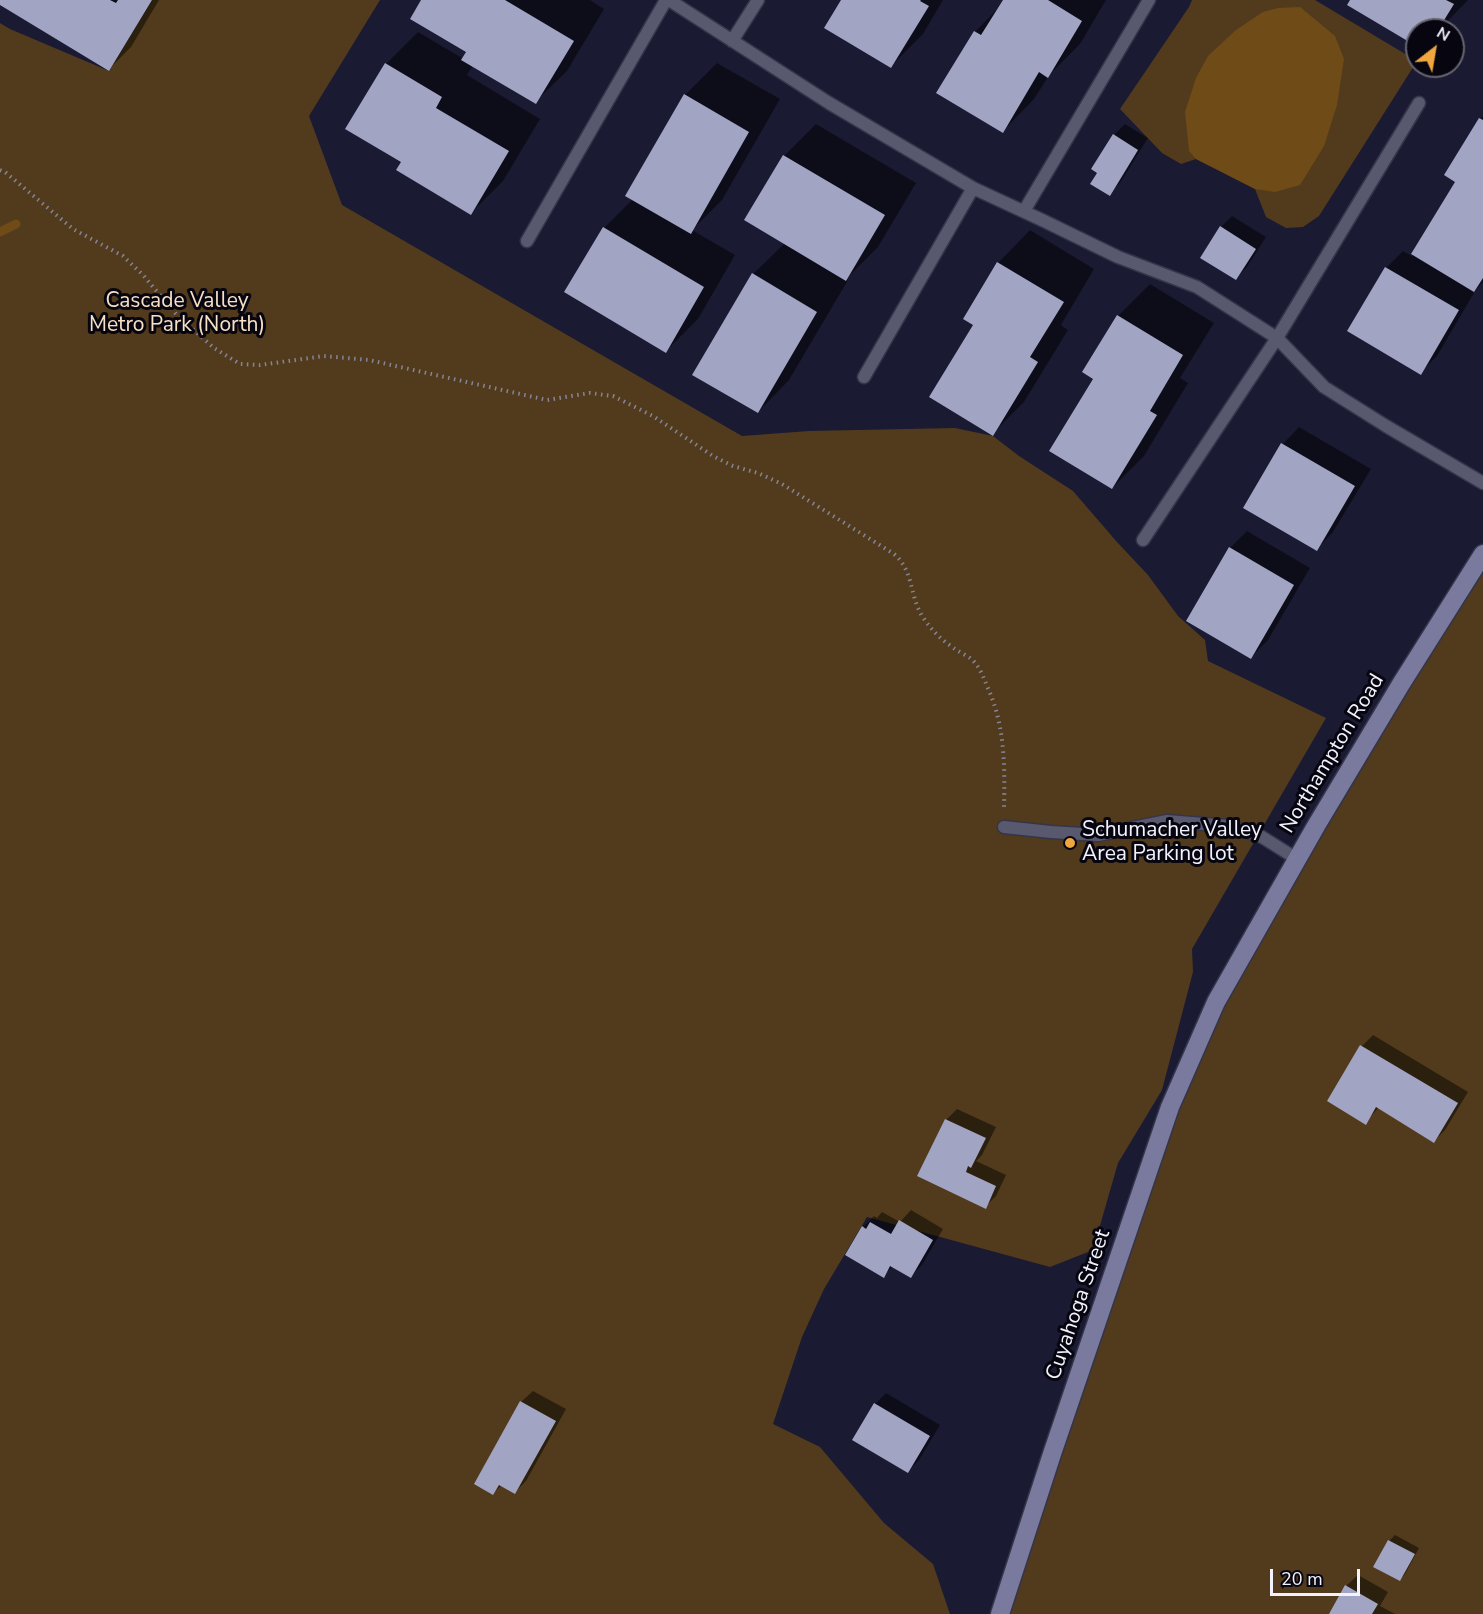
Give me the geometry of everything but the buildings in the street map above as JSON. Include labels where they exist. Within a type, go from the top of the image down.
[{"type":"street","name":"Northampton Road","points":[[1211,1013],[1409,670],[1483,554]]},
{"type":"street","name":"Cuyahoga Street","points":[[1000,1614],[1170,1107],[1211,1013]]},
{"type":"lane","points":[[527,241],[667,0],[829,103],[974,188],[1118,257],[1197,287],[1277,338],[1324,387],[1483,483]]},
{"type":"lane","points":[[732,41],[758,0]]},
{"type":"lane","points":[[1024,211],[1149,0]]},
{"type":"lane","points":[[1143,540],[1277,338],[1419,103]]},
{"type":"lane","points":[[864,377],[974,188]]},
{"type":"lane","points":[[1004,827],[1098,836],[1167,821],[1229,826],[1262,837],[1298,859]]},
{"type":"path","points":[[0,170],[73,229],[123,256],[143,275],[176,314],[214,348],[240,364],[260,365],[324,356],[369,360],[547,400],[590,393],[613,396],[653,416],[713,456],[782,484],[894,554],[903,562],[908,571],[913,597],[931,630],[980,669],[993,698],[1002,730],[1005,758],[1004,827]]},
{"type":"green space","name":"Cascade Valley Metro Park (North)","points":[[152,0],[380,0],[309,116],[342,205],[742,436],[809,431],[955,428],[993,436],[1073,491],[1148,575],[1178,616],[1205,640],[1208,661],[1326,718],[1192,949],[1193,972],[1162,1090],[1118,1163],[1093,1250],[1050,1267],[867,1217],[824,1289],[802,1337],[773,1424],[820,1447],[884,1523],[933,1564],[950,1614],[0,1614],[0,23],[109,71]]},
{"type":"green space","points":[[1192,0],[1315,0],[1405,54],[1406,78],[1319,216],[1303,227],[1286,228],[1266,217],[1255,189],[1196,159],[1181,164],[1162,153],[1120,109]]},
{"type":"green space","points":[[1483,554],[1483,1614],[1000,1614],[1216,1002]]},
{"type":"shaded area","points":[[1300,7],[1335,36],[1344,59],[1337,105],[1324,146],[1300,185],[1275,192],[1255,189],[1196,159],[1189,151],[1185,112],[1196,78],[1208,56],[1236,30],[1263,12],[1278,8]]},
{"type":"waterway","points":[[0,232],[16,224]]},
{"type":"place","name":"Schumacher Valley Area Parking lot","points":[[1070,843]]}]
